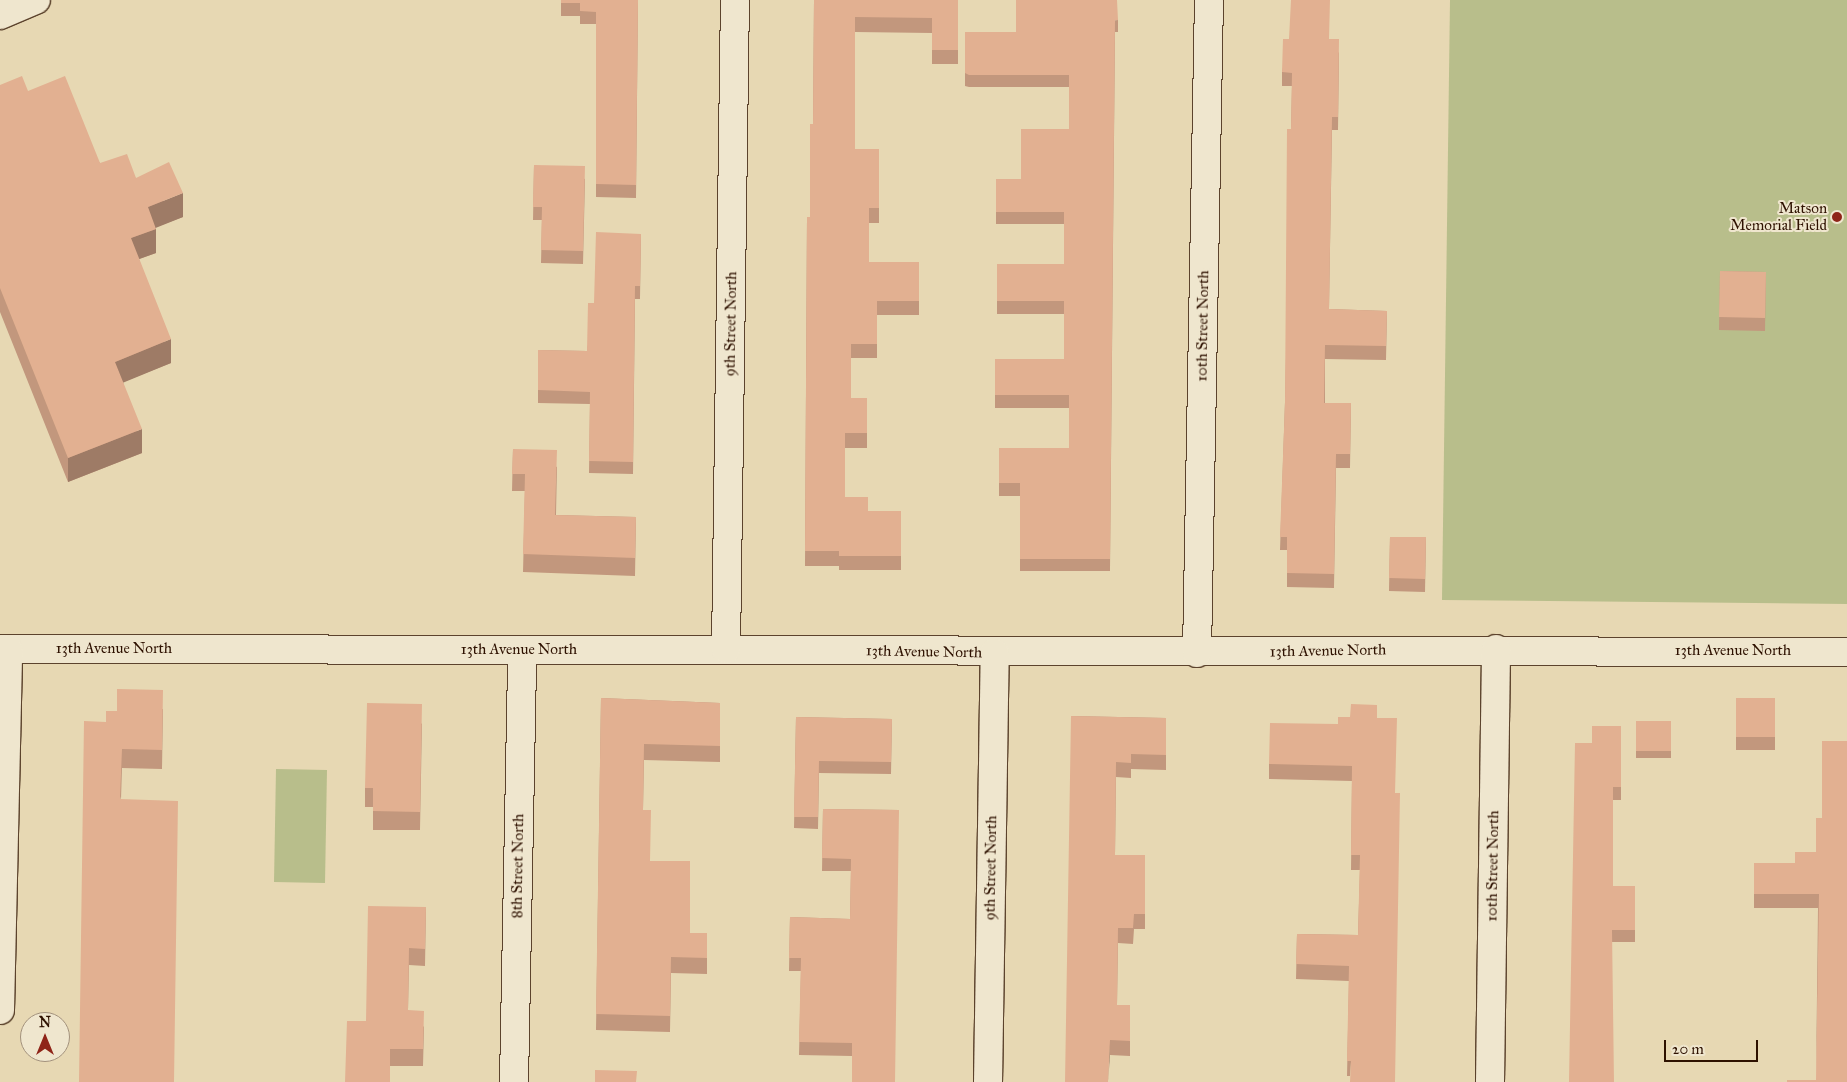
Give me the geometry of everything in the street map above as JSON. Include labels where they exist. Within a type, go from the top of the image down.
[{"type":"street","points":[[0,15],[36,0]]},
{"type":"street","name":"9th Street North","points":[[726,649],[735,0]]},
{"type":"street","name":"10th Street North","points":[[1197,653],[1209,0]]},
{"type":"street","points":[[0,1010],[4,649]]},
{"type":"street","name":"13th Avenue North","points":[[4,649],[726,649],[994,653],[1197,653],[1496,649],[1847,652]]},
{"type":"street","name":"10th Street North","points":[[1490,1082],[1496,649]]},
{"type":"street","name":"8th Street North","points":[[514,1082],[522,650]]},
{"type":"street","name":"9th Street North","points":[[988,1082],[994,653]]},
{"type":"green space","points":[[1450,0],[1847,0],[1847,604],[1442,600]]},
{"type":"green space","points":[[276,769],[327,770],[325,883],[274,882]]},
{"type":"building","points":[[561,0],[638,0],[636,185],[596,184],[596,12],[580,11],[580,3],[561,3]]},
{"type":"building","points":[[814,0],[958,0],[958,50],[932,50],[932,18],[855,17],[855,149],[879,149],[879,208],[869,208],[869,262],[919,262],[919,301],[877,301],[877,344],[851,344],[851,398],[867,398],[867,433],[845,433],[845,497],[868,497],[868,511],[901,511],[901,556],[839,556],[839,551],[805,551],[807,217],[810,217],[810,124],[813,124]]},
{"type":"building","points":[[1016,0],[1117,0],[1118,20],[1115,20],[1110,559],[1020,559],[1020,483],[999,483],[999,448],[1069,448],[1069,395],[995,395],[995,359],[1064,359],[1064,301],[997,301],[997,264],[1064,264],[1064,212],[996,212],[996,179],[1021,179],[1021,129],[1069,129],[1069,75],[969,75],[965,73],[965,32],[1016,32]]},
{"type":"building","points":[[1291,0],[1330,0],[1329,39],[1339,39],[1338,117],[1332,117],[1329,309],[1387,311],[1386,346],[1325,345],[1324,403],[1351,403],[1350,454],[1336,454],[1334,574],[1287,573],[1287,537],[1280,537],[1285,402],[1287,129],[1291,129],[1292,73],[1282,72],[1283,39],[1289,39]]},
{"type":"building","points":[[22,76],[28,91],[65,76],[100,163],[127,154],[136,178],[169,162],[183,193],[148,207],[156,229],[131,238],[171,339],[115,362],[142,429],[68,458],[0,288],[0,85]]},
{"type":"building","points":[[534,165],[585,166],[583,251],[541,250],[542,207],[533,207]]},
{"type":"building","points":[[596,232],[641,234],[640,286],[635,286],[633,462],[589,461],[590,392],[538,390],[538,350],[587,351],[588,303],[594,303]]},
{"type":"building","points":[[1720,271],[1766,272],[1765,318],[1719,317]]},
{"type":"building","points":[[513,449],[557,450],[555,515],[636,517],[635,558],[523,554],[525,474],[512,474]]},
{"type":"building","points":[[1390,537],[1426,537],[1425,579],[1389,578]]},
{"type":"building","points":[[117,689],[163,690],[162,750],[122,749],[120,799],[178,801],[174,1082],[79,1082],[84,721],[106,722],[106,711],[117,711]]},
{"type":"building","points":[[601,698],[720,703],[720,746],[644,744],[643,810],[651,810],[650,861],[690,861],[690,933],[707,933],[707,958],[671,957],[670,1016],[596,1014]]},
{"type":"building","points":[[1736,698],[1775,698],[1775,737],[1736,737]]},
{"type":"building","points":[[367,703],[422,704],[420,812],[373,811],[373,788],[365,788]]},
{"type":"building","points":[[1351,704],[1377,705],[1377,718],[1397,718],[1395,793],[1400,793],[1395,1082],[1350,1082],[1351,1061],[1347,1061],[1349,966],[1296,964],[1297,934],[1358,935],[1360,855],[1351,855],[1352,766],[1269,764],[1270,723],[1338,724],[1338,717],[1350,717]]},
{"type":"building","points":[[1071,716],[1166,718],[1166,755],[1131,754],[1131,763],[1116,762],[1115,855],[1145,855],[1145,914],[1134,914],[1133,928],[1118,928],[1117,1005],[1130,1005],[1130,1041],[1110,1040],[1108,1082],[1065,1082]]},
{"type":"building","points":[[796,717],[892,719],[891,762],[819,761],[818,817],[794,817]]},
{"type":"building","points":[[1636,721],[1671,721],[1671,751],[1636,751]]},
{"type":"building","points":[[1592,726],[1621,726],[1621,787],[1613,787],[1613,886],[1635,886],[1635,930],[1612,930],[1614,1082],[1569,1082],[1575,743],[1592,743]]},
{"type":"building","points":[[1822,741],[1847,741],[1847,1082],[1787,1082],[1787,1080],[1816,1080],[1819,894],[1754,894],[1754,863],[1795,863],[1795,852],[1816,852],[1816,818],[1822,818]]},
{"type":"building","points":[[823,809],[899,810],[895,1082],[852,1082],[852,1043],[799,1042],[801,958],[789,958],[790,917],[850,919],[851,859],[822,858]]},
{"type":"building","points":[[368,906],[426,907],[425,949],[409,948],[408,1010],[424,1011],[423,1049],[390,1049],[390,1082],[345,1082],[347,1021],[366,1021]]},
{"type":"building","points":[[595,1070],[637,1071],[636,1082],[595,1082]]},
{"type":"place","name":"Matson Memorial Field","points":[[1837,217]]}]
